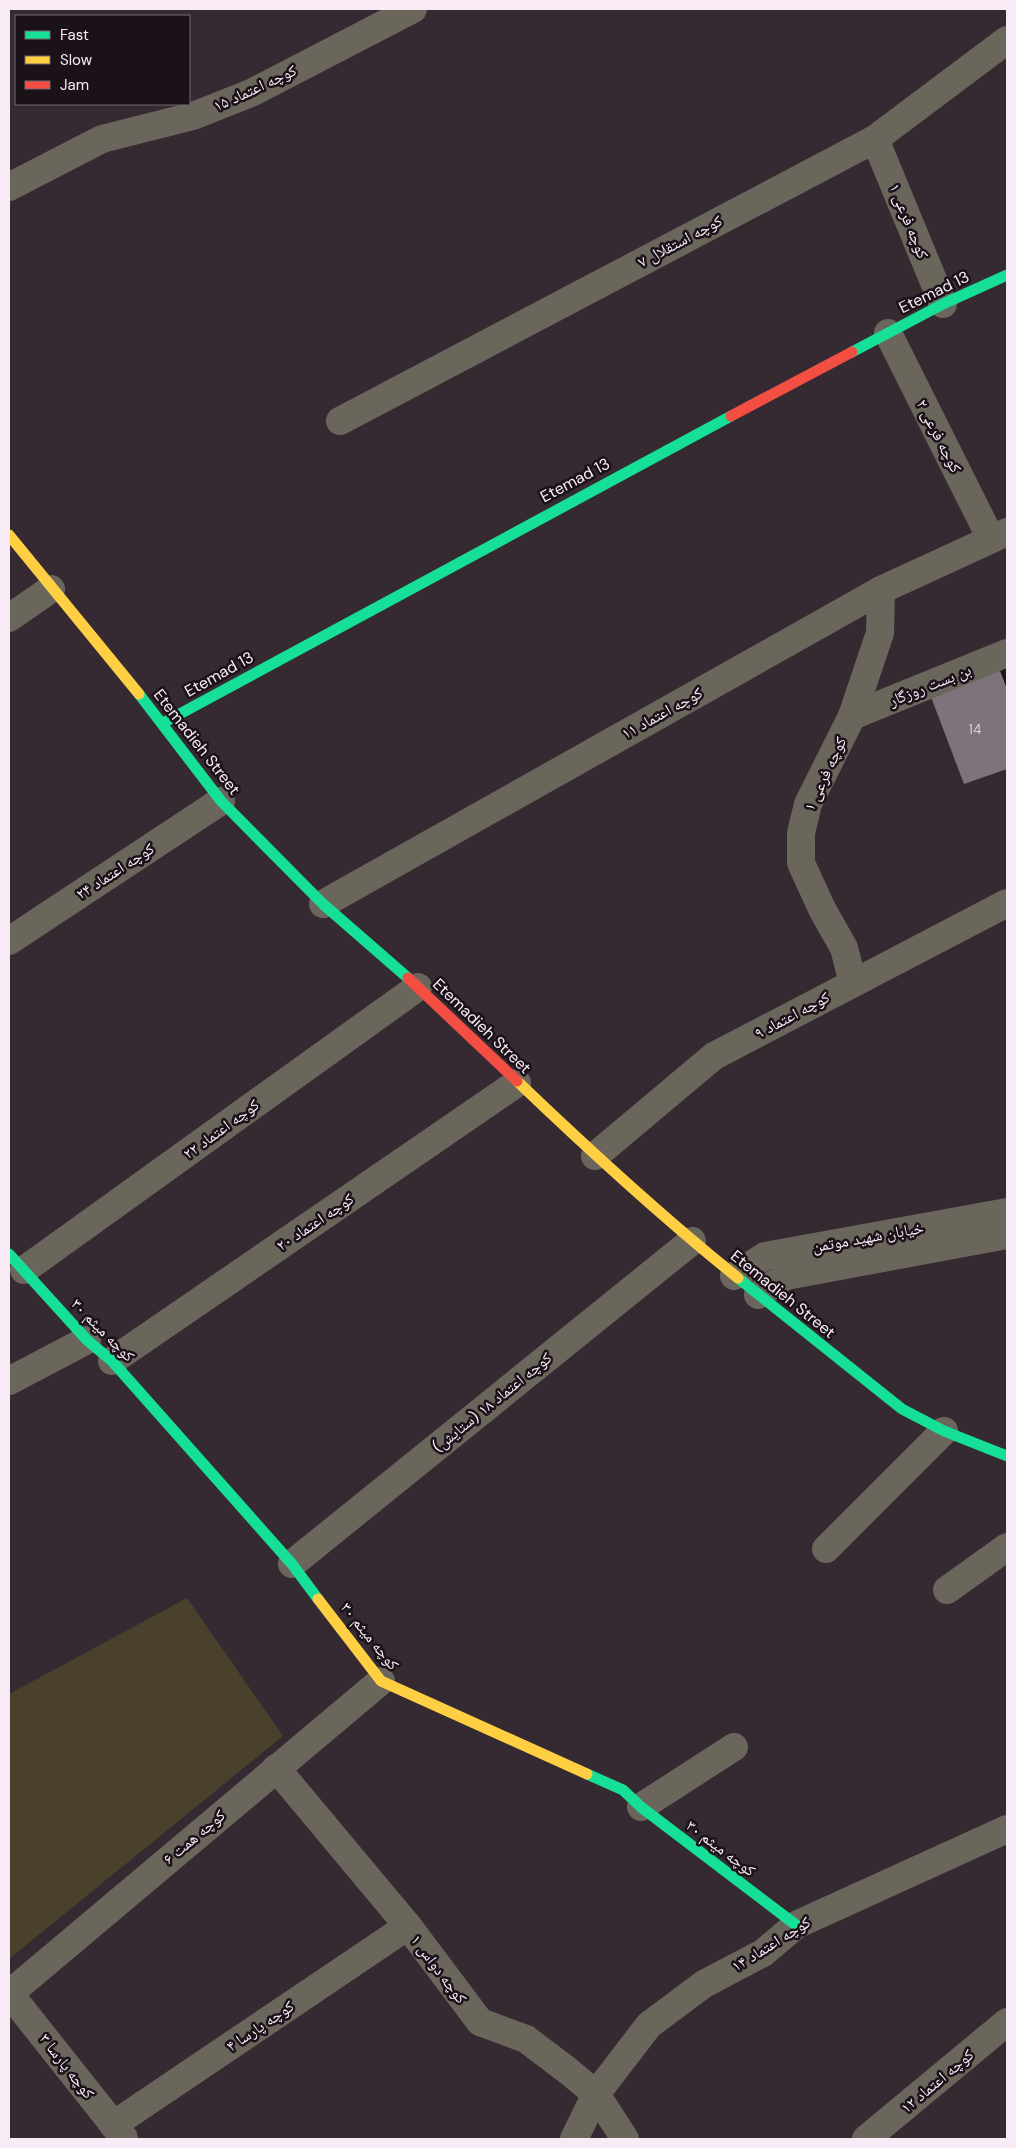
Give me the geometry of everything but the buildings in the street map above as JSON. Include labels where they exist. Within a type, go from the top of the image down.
[{"type":"street","name":"کوچه اعتماد ۱۵","points":[[9,187],[102,139],[193,116],[251,93],[413,9]]},
{"type":"street","name":"کوچه استقلال ۷","points":[[340,421],[875,139],[1007,40]]},
{"type":"street","name":"کوچه فرعی ۱","points":[[875,139],[943,304]]},
{"type":"street","name":"Etemad 13","points":[[163,723],[585,493],[943,304],[1007,275]]},
{"type":"street","name":"کوچه فرعی ۲","points":[[888,333],[999,536]]},
{"type":"street","name":"Etemadieh Street","points":[[9,534],[51,589],[163,723],[221,801],[322,904],[418,987],[595,1156],[734,1276],[902,1409],[944,1431],[1007,1456]]},
{"type":"street","name":"کوچه اعتماد ۱۱","points":[[322,904],[880,590],[999,536]]},
{"type":"street","points":[[9,618],[51,589]]},
{"type":"street","name":"کوچه فرعی ۱","points":[[853,983],[844,948],[822,909],[801,863],[801,833],[808,804],[852,716],[880,633],[880,590]]},
{"type":"street","name":"بن بست روزگار","points":[[852,716],[1007,653]]},
{"type":"street","name":"کوچه اعتماد ۲۴","points":[[9,941],[221,801]]},
{"type":"street","name":"کوچه اعتماد ۹","points":[[595,1156],[714,1056],[1007,903]]},
{"type":"street","name":"کوچه اعتماد ۲۲","points":[[16,1262],[418,987]]},
{"type":"street","name":"کوچه اعتماد ۲۰","points":[[112,1361],[517,1083]]},
{"type":"street","name":"خیابان شهید موتمن","points":[[734,1276],[765,1256],[1007,1212]]},
{"type":"street","points":[[758,1295],[786,1276],[1007,1235]]},
{"type":"street","name":"کوچه اعتماد ۱۸ (ستایش)","points":[[292,1564],[692,1241]]},
{"type":"street","name":"کوچه میثم ۳۰","points":[[16,1262],[87,1340],[112,1361],[292,1564],[381,1681],[623,1790],[641,1806],[796,1925]]},
{"type":"street","points":[[9,1382],[87,1340]]},
{"type":"street","points":[[826,1549],[944,1431]]},
{"type":"street","points":[[946,1590],[1007,1547]]},
{"type":"street","name":"کوچه همت ۶","points":[[9,1994],[381,1681]]},
{"type":"street","points":[[641,1806],[734,1747]]},
{"type":"street","name":"کوچه دواس ۱","points":[[276,1768],[408,1926],[480,2022],[526,2039],[596,2094],[626,2139]]},
{"type":"street","name":"کوچه اعتماد ۱۴","points":[[596,2094],[649,2025],[704,1984],[763,1953],[796,1925],[1007,1829]]},
{"type":"street","name":"کوچه پارسا ۴","points":[[119,2132],[408,1926]]},
{"type":"street","name":"کوچه پارسا ۳","points":[[9,1994],[119,2132]]},
{"type":"street","name":"کوچه اعتماد ۱۲","points":[[866,2139],[1007,2022]]},
{"type":"street","points":[[574,2139],[596,2094]]},
{"type":"shaded area","points":[[187,1598],[283,1736],[9,1959],[9,1694]]},
{"type":"traffic: fast","points":[[852,352],[943,304],[1007,275]]},
{"type":"traffic: fast","points":[[163,723],[731,416]]},
{"type":"traffic: fast","points":[[139,694],[221,801],[323,904],[408,978]]},
{"type":"traffic: fast","points":[[9,1254],[87,1340],[112,1361],[292,1564],[318,1599]]},
{"type":"traffic: fast","points":[[738,1278],[902,1409],[944,1431],[1007,1456]]},
{"type":"traffic: fast","points":[[587,1774],[623,1790],[641,1807],[796,1925]]},
{"type":"traffic: slow","points":[[9,535],[139,694]]},
{"type":"traffic: slow","points":[[517,1081],[625,1182],[738,1278]]},
{"type":"traffic: slow","points":[[318,1599],[381,1681],[587,1774]]},
{"type":"traffic: jam","points":[[731,416],[852,352]]},
{"type":"traffic: jam","points":[[408,978],[517,1081]]}]
